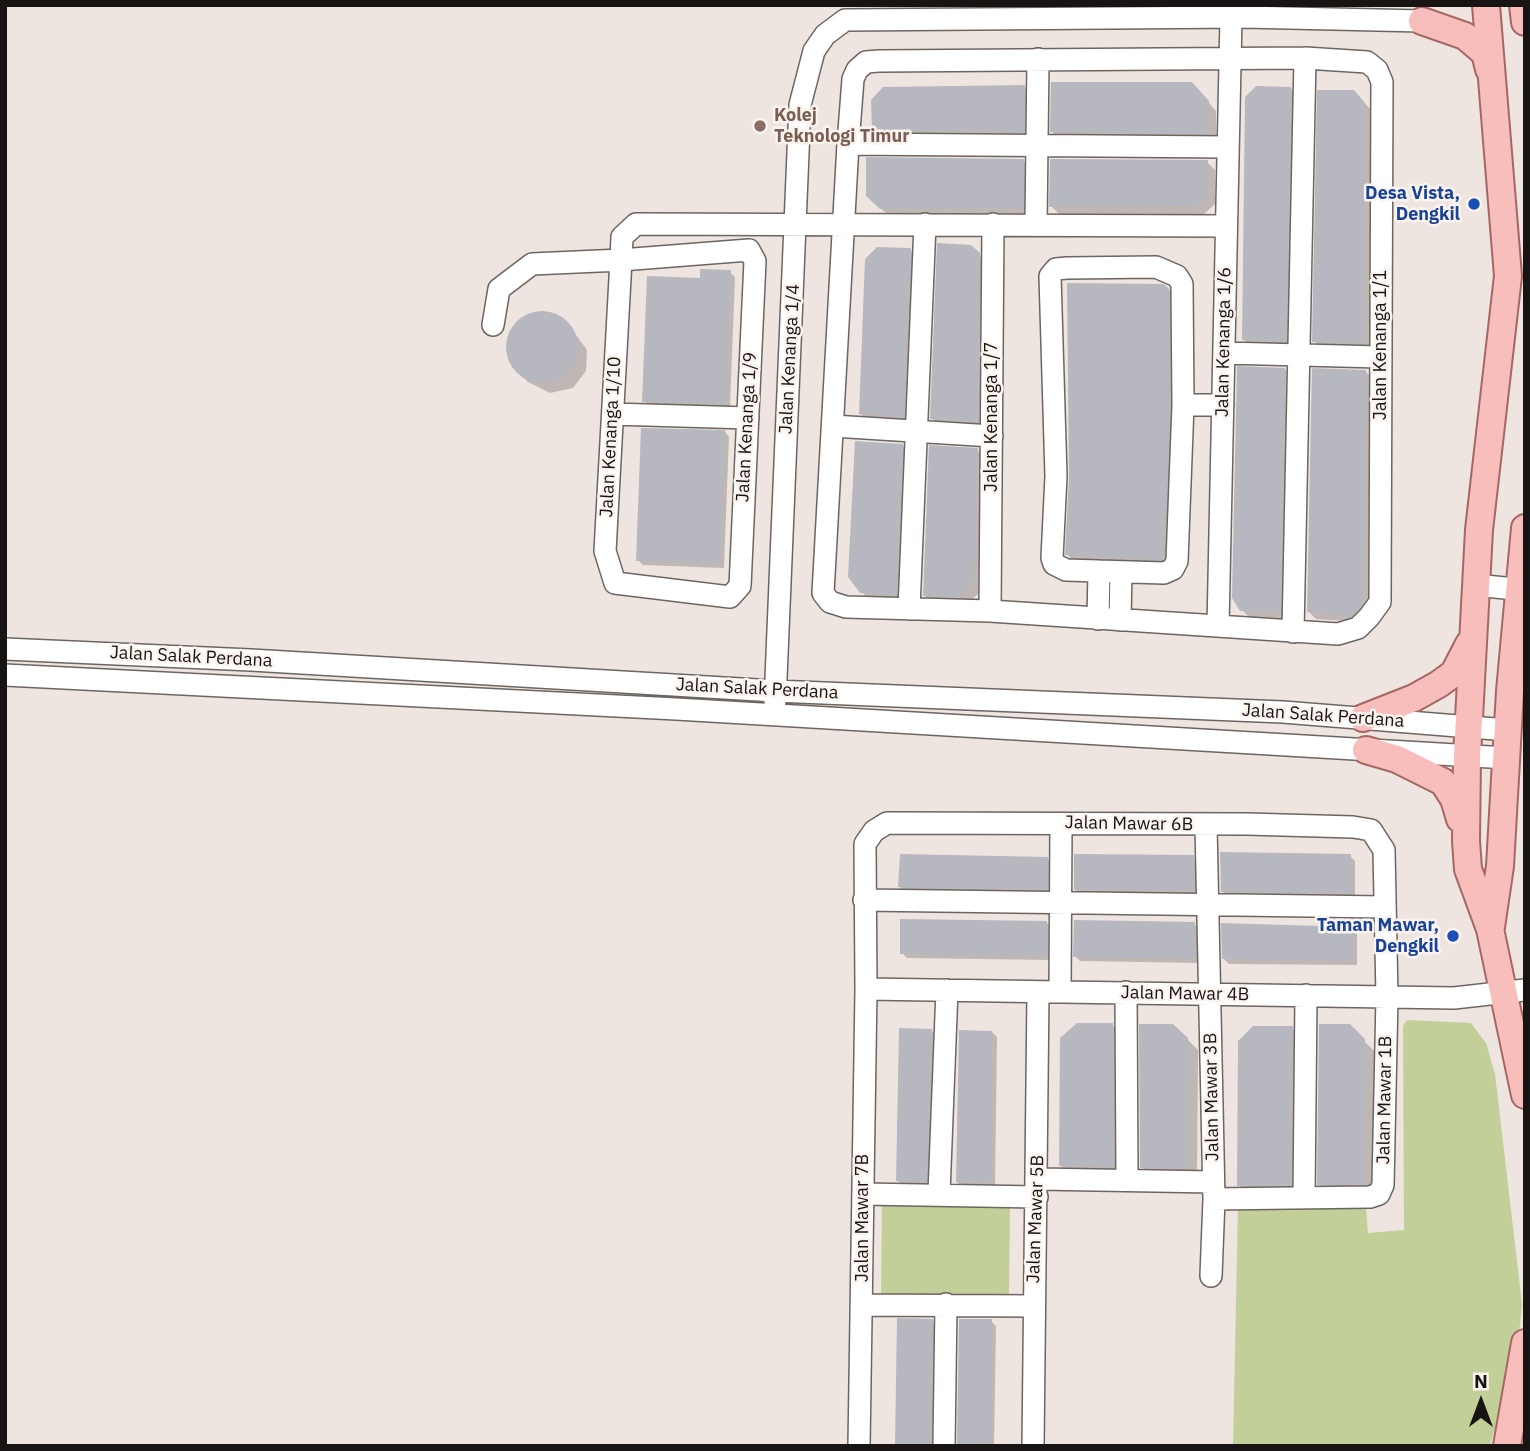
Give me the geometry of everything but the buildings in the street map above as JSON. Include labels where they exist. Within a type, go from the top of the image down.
[{"type":"main road","points":[[1422,21],[1447,5]]},
{"type":"main road","points":[[1486,5],[1508,276],[1476,578],[1468,726],[1466,841],[1468,869],[1514,991],[1525,1095]]},
{"type":"main road","points":[[1523,5],[1525,22]]},
{"type":"main road","points":[[1422,21],[1465,36],[1485,53],[1494,88]]},
{"type":"main road","points":[[1490,929],[1500,866],[1525,528]]},
{"type":"main road","points":[[1363,718],[1414,698],[1454,673],[1472,638]]},
{"type":"main road","points":[[1366,750],[1397,759],[1443,782],[1454,799],[1466,841]]},
{"type":"main road","points":[[1507,1446],[1525,1343]]},
{"type":"street","points":[[1023,12],[1239,13],[1422,21]]},
{"type":"street","name":"Jalan Kenanga 1/4","points":[[774,715],[800,105],[809,66],[825,35],[845,19],[1023,12]]},
{"type":"street","name":"Jalan Kenanga 1/6","points":[[1218,626],[1230,57],[1239,13]]},
{"type":"street","points":[[1305,58],[1293,632],[990,611],[846,607],[830,601],[823,593],[848,144],[853,79],[866,62],[1305,58]]},
{"type":"street","name":"Jalan Kenanga 1/1","points":[[1293,632],[1338,634],[1358,628],[1380,602],[1382,82],[1377,70],[1367,62],[1305,58]]},
{"type":"street","points":[[1036,224],[1038,59]]},
{"type":"street","points":[[848,144],[1227,147]]},
{"type":"street","points":[[797,223],[1226,226]]},
{"type":"street","name":"Jalan Kenanga 1/10","points":[[668,590],[615,583],[605,551],[622,237],[636,224],[797,223]]},
{"type":"street","points":[[909,609],[925,224]]},
{"type":"street","name":"Jalan Kenanga 1/7","points":[[990,611],[993,224]]},
{"type":"street","name":"Jalan Kenanga 1/9","points":[[621,260],[749,250],[755,261],[740,586],[730,597],[668,590]]},
{"type":"street","points":[[493,325],[499,289],[532,264],[621,260]]},
{"type":"street","points":[[1156,267],[1177,276],[1182,284],[1183,405],[1177,561],[1173,569],[1164,573],[1099,571],[1066,570],[1054,564],[1052,558],[1055,476],[1052,272],[1067,268],[1156,267]]},
{"type":"street","points":[[1224,353],[1380,357]]},
{"type":"street","points":[[1183,405],[1223,405]]},
{"type":"street","points":[[613,414],[748,418]]},
{"type":"street","points":[[833,426],[992,436]]},
{"type":"street","points":[[1098,619],[1099,571]]},
{"type":"street","points":[[1120,620],[1121,572]]},
{"type":"street","points":[[1476,578],[1522,584]]},
{"type":"street","name":"Jalan Salak Perdana","points":[[5,649],[107,652],[775,691],[1142,705],[1508,730]]},
{"type":"street","points":[[107,652],[107,681]]},
{"type":"street","name":"Jalan Salak Perdana","points":[[5,675],[774,715],[1507,758]]},
{"type":"street","name":"Jalan Mawar 6B","points":[[887,823],[1353,827],[1371,830]]},
{"type":"street","name":"Jalan Mawar 7B","points":[[859,1446],[863,1305],[865,844],[874,831],[887,823]]},
{"type":"street","points":[[1060,992],[1061,824]]},
{"type":"street","name":"Jalan Mawar 3B","points":[[1206,825],[1211,995],[1211,1276]]},
{"type":"street","name":"Jalan Mawar 1B","points":[[1304,1197],[1370,1197],[1378,1194],[1383,1185],[1387,997],[1384,850],[1371,830]]},
{"type":"street","points":[[864,900],[1385,907]]},
{"type":"street","name":"Jalan Mawar 4B","points":[[866,989],[1454,998],[1514,991]]},
{"type":"street","points":[[939,1193],[947,990]]},
{"type":"street","name":"Jalan Mawar 5B","points":[[1033,1446],[1038,992]]},
{"type":"street","points":[[1126,992],[1127,1180]]},
{"type":"street","points":[[863,1195],[1037,1188],[1127,1180],[1213,1191],[1304,1197],[1306,995]]},
{"type":"street","points":[[944,1446],[946,1304]]},
{"type":"street","points":[[863,1305],[1033,1306]]},
{"type":"green space","points":[[1407,1020],[1471,1023],[1486,1043],[1495,1074],[1522,1304],[1518,1344],[1490,1446],[1233,1446],[1238,1205],[1366,1207],[1368,1233],[1404,1230],[1403,1026]]},
{"type":"green space","points":[[882,1200],[1010,1204],[1009,1294],[881,1294]]},
{"type":"place","name":"Kolej Teknologi Timur","points":[[760,126]]},
{"type":"place","name":"Desa Vista, Dengkil","points":[[1474,204]]},
{"type":"place","name":"Taman Mawar, Dengkil","points":[[1453,936]]}]
